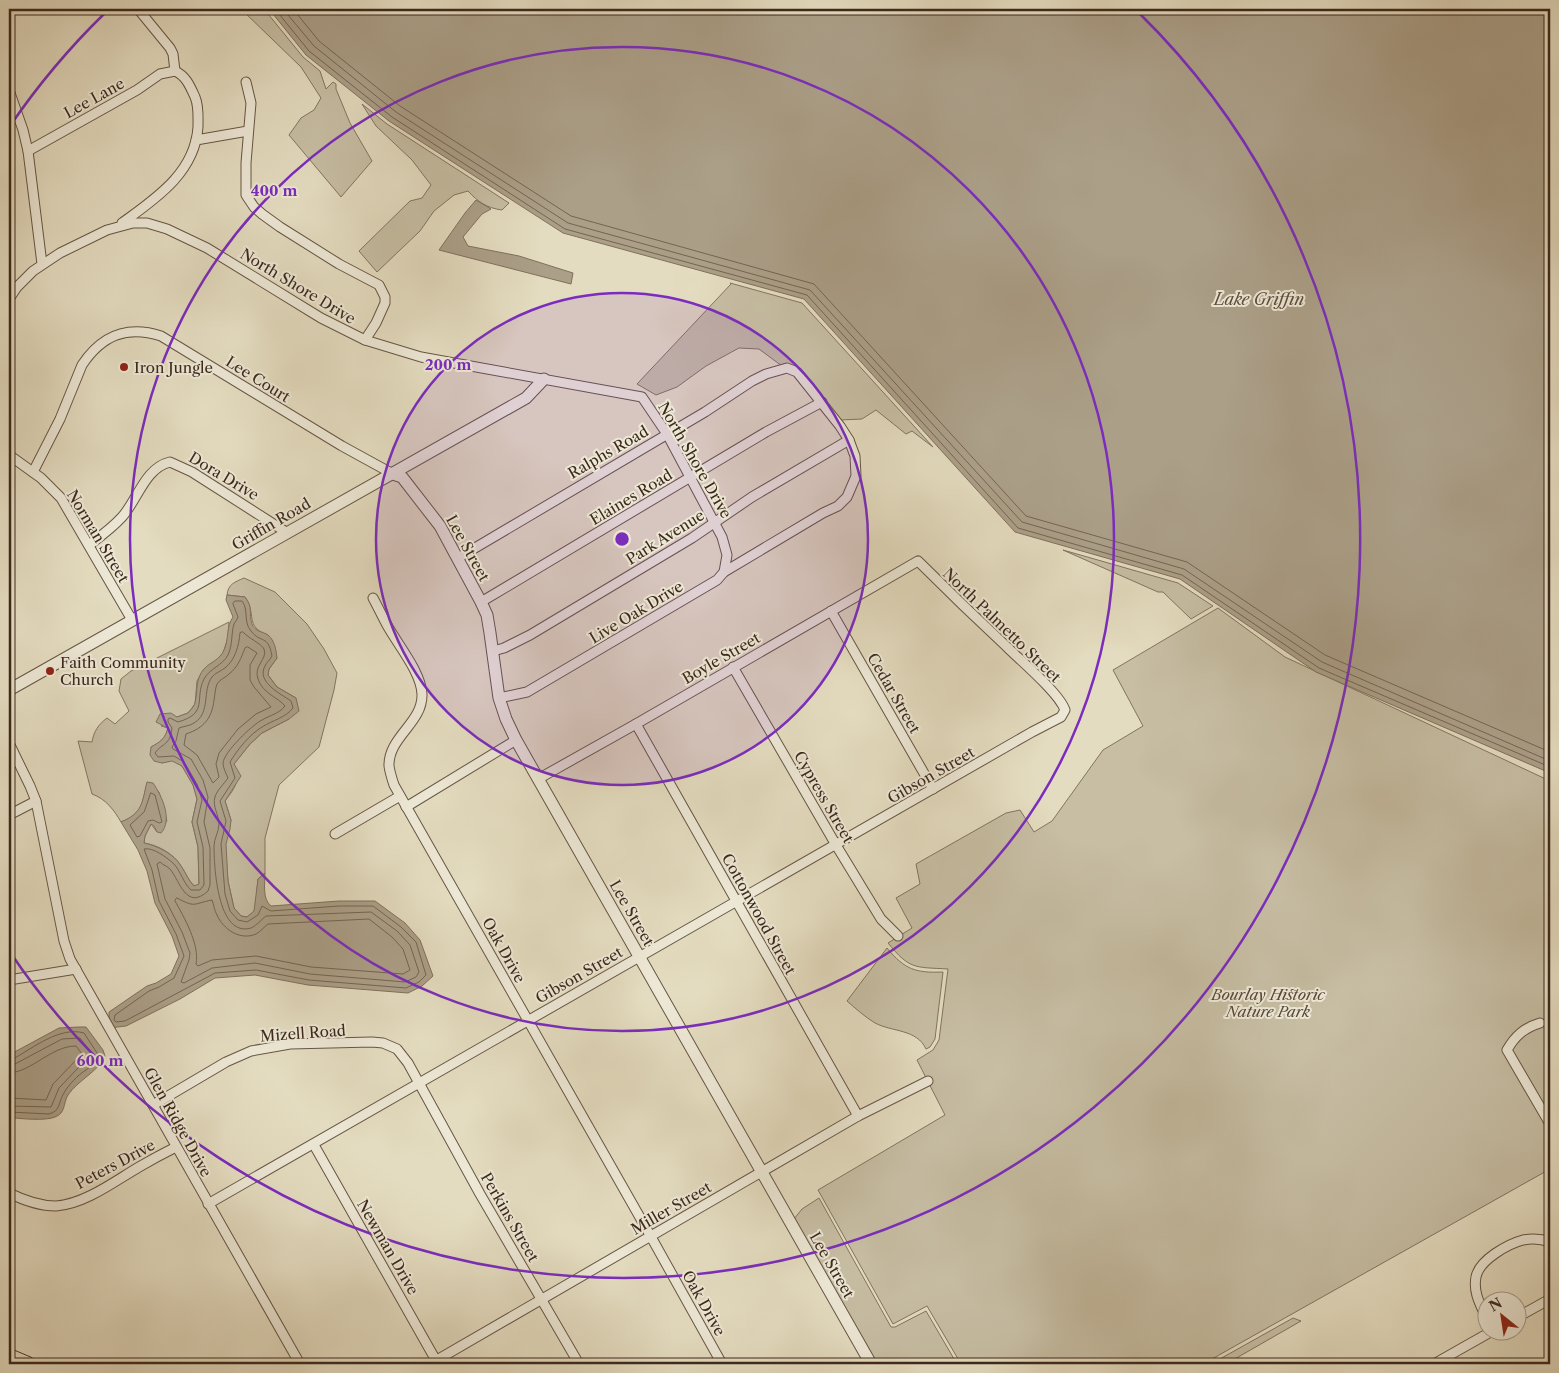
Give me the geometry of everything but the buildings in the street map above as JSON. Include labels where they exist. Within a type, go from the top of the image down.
[{"type":"main road","points":[[9,1356],[28,1364]]},
{"type":"street","points":[[118,227],[170,186],[188,160],[196,140],[198,122],[198,106],[187,80],[182,74],[174,71],[174,60],[170,48],[138,9]]},
{"type":"street","name":"Lee Lane","points":[[28,151],[127,95],[160,74],[174,71]]},
{"type":"street","points":[[246,82],[251,103],[248,130],[246,195],[254,207],[280,227],[339,264],[374,281],[383,290],[385,303],[376,323],[365,340]]},
{"type":"street","points":[[9,90],[28,151],[42,264]]},
{"type":"street","points":[[196,140],[248,130]]},
{"type":"street","name":"North Shore Drive","points":[[9,299],[23,280],[42,264],[60,253],[118,227],[140,223],[156,226],[175,233],[225,258],[321,318],[365,340],[421,357],[642,397],[667,434],[715,522],[726,546],[727,563],[724,572]]},
{"type":"street","name":"Lee Court","points":[[33,472],[60,419],[86,358],[109,338],[129,332],[141,332],[161,336],[342,446],[393,474]]},
{"type":"street","name":"Ralphs Road","points":[[458,558],[705,412],[752,381],[773,372],[787,368],[797,372],[822,402]]},
{"type":"street","name":"Griffin Road","points":[[9,690],[526,398],[544,380]]},
{"type":"street","points":[[822,402],[849,440]]},
{"type":"street","name":"Elaines Road","points":[[481,602],[691,477],[822,402]]},
{"type":"street","name":"Park Avenue","points":[[493,651],[504,648],[530,635],[692,538],[752,497],[849,440]]},
{"type":"street","name":"Live Oak Drive","points":[[499,698],[527,692],[717,580],[724,572],[838,506],[847,497],[856,476],[853,448],[849,440]]},
{"type":"street","name":"Norman Street","points":[[9,455],[33,472],[61,498],[132,620]]},
{"type":"street","name":"Dora Drive","points":[[89,545],[114,525],[123,515],[156,468],[170,462],[192,472],[286,532]]},
{"type":"street","name":"Lee Street","points":[[393,474],[402,477],[426,507],[440,526],[458,558],[487,616],[499,698],[516,740],[871,1364]]},
{"type":"street","name":"Boyle Street","points":[[538,779],[918,561]]},
{"type":"street","name":"North Palmetto Street","points":[[918,561],[1048,687],[1065,710]]},
{"type":"street","name":"Oak Drive","points":[[373,598],[418,676],[422,692],[420,709],[396,744],[391,755],[389,766],[394,785],[722,1364]]},
{"type":"street","name":"Cedar Street","points":[[831,611],[933,789]]},
{"type":"street","name":"Cypress Street","points":[[733,667],[881,919],[898,936]]},
{"type":"street","name":"Gibson Street","points":[[208,1204],[1061,717],[1065,710]]},
{"type":"street","name":"Cottonwood Street","points":[[636,724],[858,1116]]},
{"type":"street","points":[[406,807],[516,740]]},
{"type":"street","name":"Glen Ridge Drive","points":[[9,743],[36,801],[64,941],[70,959],[300,1364]]},
{"type":"street","points":[[335,834],[400,796]]},
{"type":"street","points":[[9,815],[36,801]]},
{"type":"street","points":[[9,980],[76,969]]},
{"type":"street","points":[[1540,1023],[1523,1030],[1514,1038],[1507,1050],[1550,1124]]},
{"type":"street","name":"Mizell Road","points":[[153,1105],[239,1055],[259,1049],[290,1044],[383,1043],[402,1053],[420,1082]]},
{"type":"street","name":"Miller Street","points":[[435,1363],[650,1235],[858,1116],[928,1080]]},
{"type":"street","name":"Perkins Street","points":[[420,1082],[476,1186],[579,1364]]},
{"type":"street","name":"Newman Drive","points":[[314,1144],[435,1363]]},
{"type":"street","name":"Peters Drive","points":[[9,1193],[44,1205],[65,1204],[104,1188],[176,1147]]},
{"type":"street","points":[[1476,1296],[1474,1287],[1476,1274],[1491,1257],[1501,1250],[1524,1240],[1534,1239],[1550,1242]]},
{"type":"street","points":[[1526,1312],[1550,1298]]},
{"type":"street","points":[[1434,1364],[1477,1340]]},
{"type":"green space","points":[[241,9],[264,9],[303,57],[320,71],[326,89],[333,82],[336,84],[336,89],[350,123],[372,161],[341,197],[289,135],[301,118],[314,110],[321,98],[301,67]]},
{"type":"green space","points":[[362,104],[387,124],[509,203],[502,210],[483,204],[468,191],[454,195],[434,211],[420,231],[377,272],[359,251],[410,201],[422,198],[431,185],[412,160],[376,126]]},
{"type":"green space","points":[[730,283],[802,303],[933,447],[912,431],[906,434],[876,410],[862,419],[840,420],[794,375],[759,349],[739,348],[706,366],[677,387],[656,395],[637,384]]},
{"type":"green space","points":[[1063,550],[1178,583],[1213,606],[1191,619],[1163,592],[1158,592]]},
{"type":"green space","points":[[244,578],[275,592],[307,624],[337,673],[319,747],[279,785],[265,838],[265,873],[258,879],[255,911],[247,917],[241,916],[234,908],[228,881],[225,844],[231,820],[225,801],[236,784],[237,775],[234,764],[250,744],[262,733],[289,719],[296,698],[277,687],[268,675],[269,669],[277,658],[268,635],[261,632],[253,624],[245,597],[227,595],[230,586]]},
{"type":"green space","name":"Bourlay Historic Nature Park","points":[[1218,608],[1285,657],[1550,781],[1550,1169],[1203,1364],[961,1364],[927,1306],[893,1324],[818,1190],[945,1115],[917,1060],[933,1050],[939,1040],[948,969],[920,967],[908,963],[888,943],[912,928],[896,898],[920,884],[916,864],[1006,813],[1020,810],[1034,832],[1052,821],[1103,750],[1143,726],[1113,670]]},
{"type":"green space","points":[[229,622],[228,638],[223,653],[204,669],[197,681],[195,704],[188,713],[161,726],[168,728],[164,738],[151,747],[162,763],[172,760],[182,766],[193,785],[197,799],[192,822],[198,847],[199,885],[194,886],[178,862],[170,854],[160,848],[144,843],[151,824],[157,832],[167,821],[159,792],[147,783],[138,811],[121,822],[109,805],[92,794],[78,741],[92,742],[95,731],[107,718],[115,724],[129,711],[119,691],[121,679],[131,671]]},
{"type":"green space","points":[[887,948],[900,961],[912,969],[925,972],[943,972],[935,1039],[930,1047],[926,1049],[917,1038],[875,1023],[847,1001]]},
{"type":"green space","points":[[819,1198],[891,1327],[895,1327],[926,1311],[957,1364],[875,1363],[794,1219],[802,1209]]},
{"type":"green space","points":[[1293,1318],[1301,1321],[1226,1364],[1211,1364]]},
{"type":"water","name":"Lake Griffin","points":[[269,9],[1550,9],[1550,773],[1316,672],[1180,579],[1015,532],[804,299],[563,233],[389,121],[306,55]]},
{"type":"water","points":[[476,200],[491,209],[482,214],[463,237],[468,246],[519,256],[573,273],[571,284],[439,250]]},
{"type":"water","points":[[227,595],[245,597],[250,608],[253,627],[268,635],[272,640],[277,658],[269,669],[268,675],[277,687],[296,698],[299,711],[289,719],[262,733],[250,744],[234,764],[241,776],[225,801],[231,820],[226,844],[228,881],[234,908],[241,916],[247,917],[254,911],[258,879],[265,873],[265,895],[271,906],[339,901],[375,901],[405,923],[420,940],[433,976],[422,986],[408,993],[308,985],[255,975],[215,978],[180,999],[126,1026],[109,1028],[109,1012],[147,986],[171,974],[179,956],[172,936],[155,903],[147,871],[138,850],[121,822],[138,811],[147,782],[153,783],[160,794],[165,808],[166,822],[161,833],[157,832],[151,824],[144,843],[160,848],[170,854],[178,862],[194,886],[199,884],[198,847],[192,822],[197,799],[193,785],[182,766],[172,761],[162,763],[154,761],[150,755],[151,747],[162,740],[168,728],[156,722],[160,714],[171,713],[177,717],[188,713],[195,703],[201,673],[224,650],[229,625],[233,617],[226,600]]},
{"type":"water","points":[[86,1027],[103,1050],[105,1056],[98,1067],[68,1095],[61,1113],[51,1118],[39,1119],[9,1117],[9,1055],[59,1028]]},
{"type":"place","name":"Iron Jungle","points":[[124,367]]},
{"type":"place","name":"Faith Community Church","points":[[50,671]]}]
